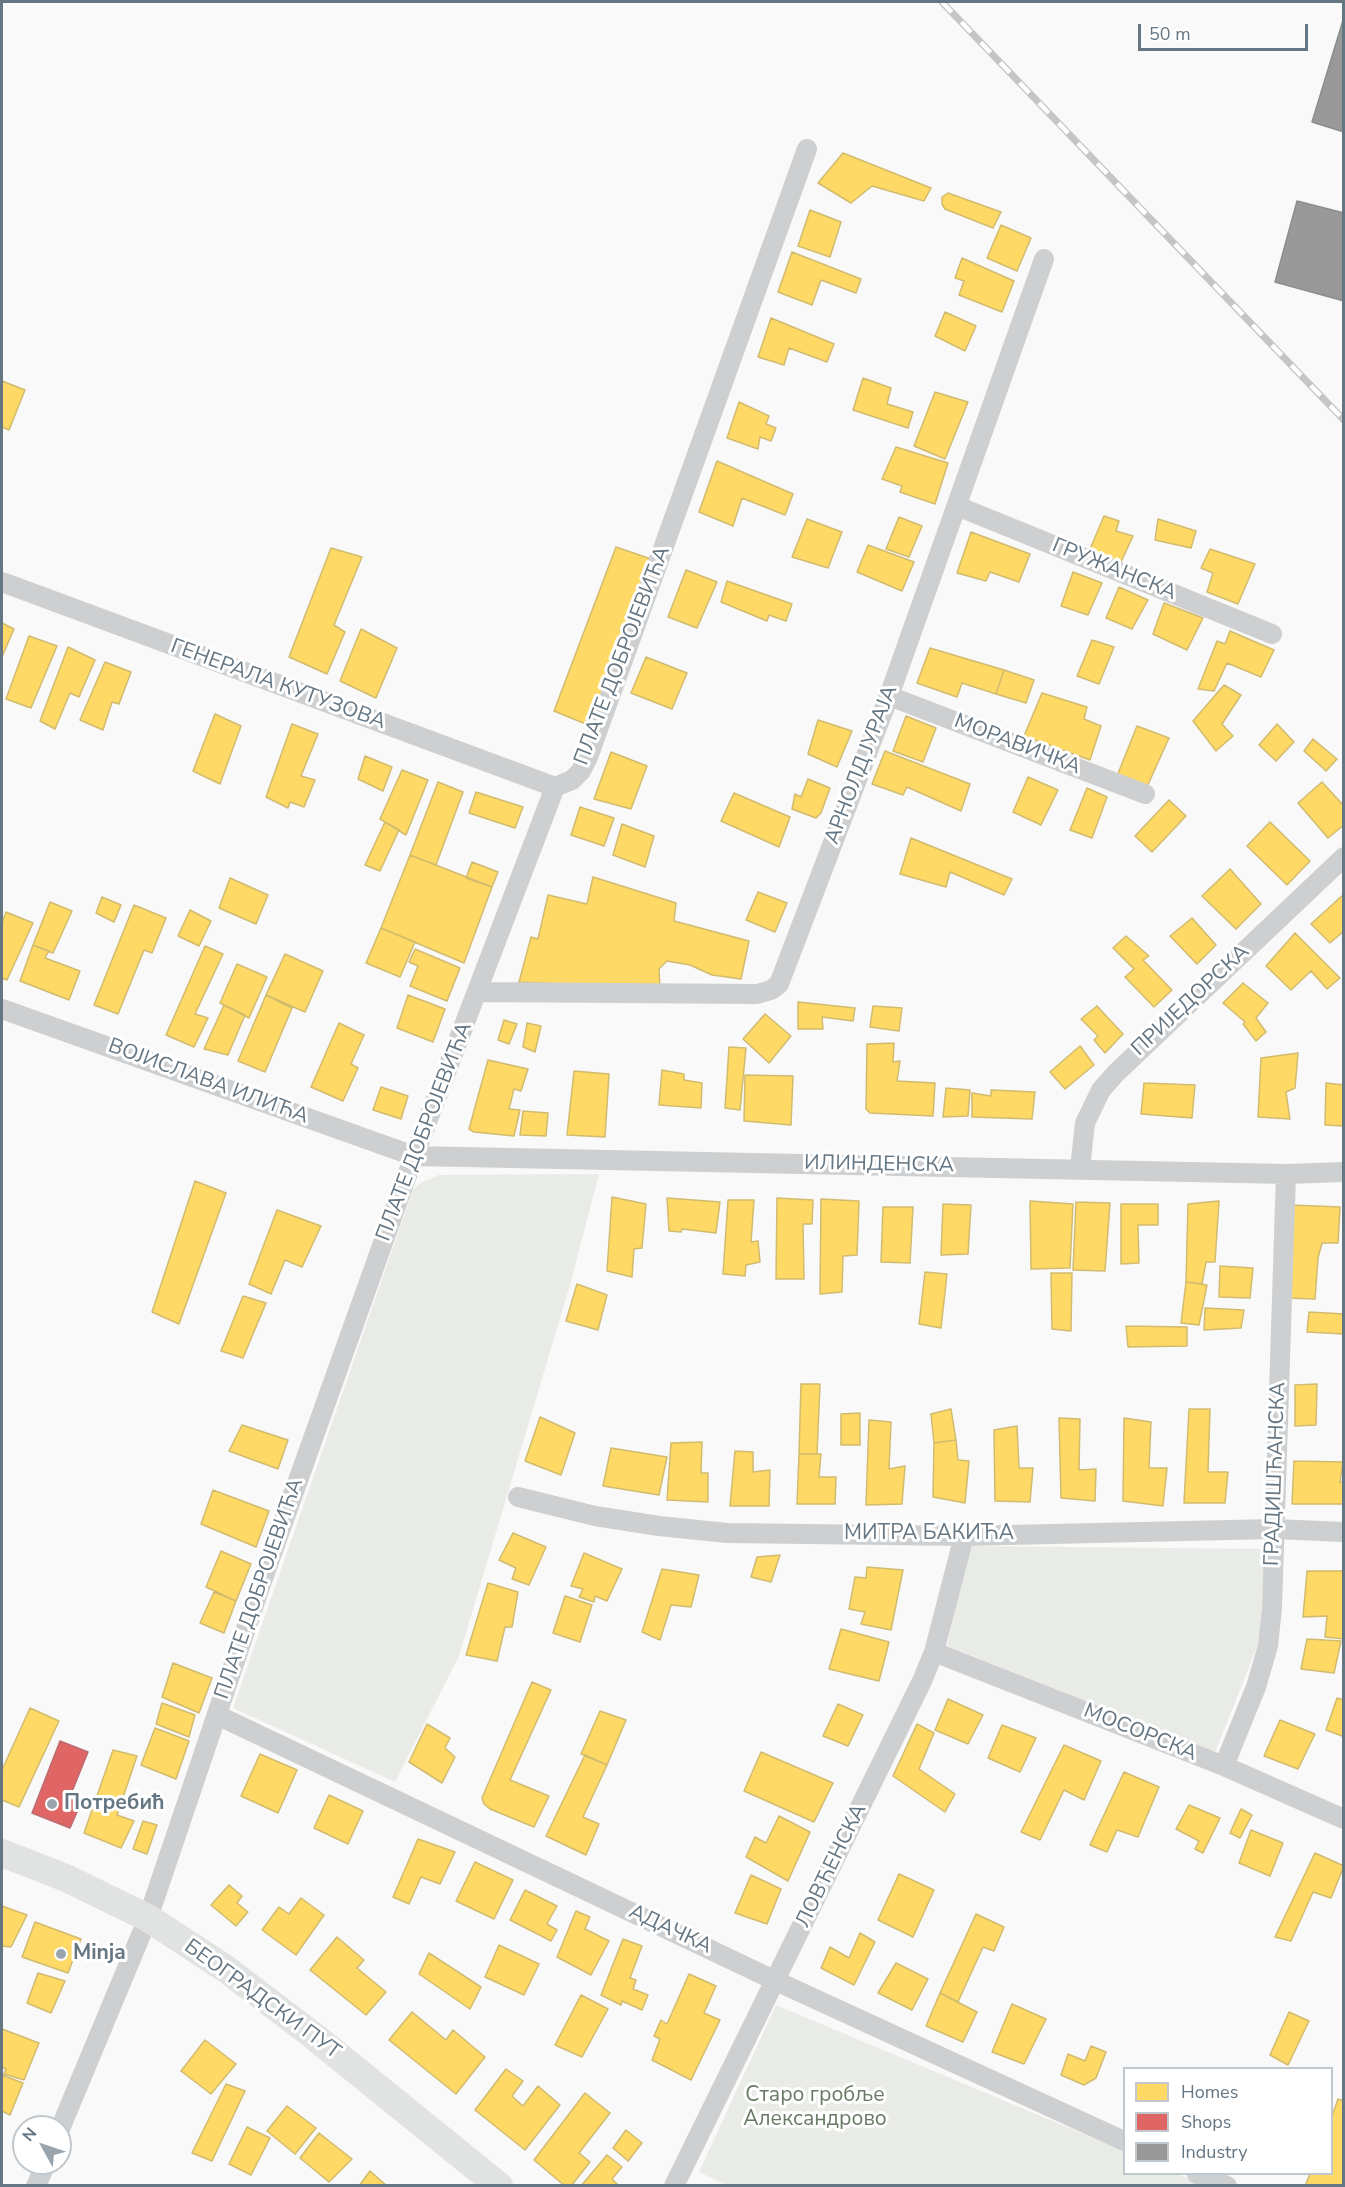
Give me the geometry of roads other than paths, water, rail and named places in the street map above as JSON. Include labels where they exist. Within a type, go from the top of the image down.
[{"type":"main road","name":"БЕОГРАДСКИ ПУТ","points":[[2,1853],[66,1878],[148,1918],[226,1969],[272,2003],[499,2186]]},
{"type":"street","name":"ПЛАТЕ ДОБРОЈЕВИЋА","points":[[65,2115],[148,1918],[261,1584],[414,1156],[555,787],[572,780],[581,771],[588,757],[807,149]]},
{"type":"street","name":"АРНОЛД ЈУРАЈА","points":[[478,992],[757,994],[771,990],[779,984],[888,696],[1044,259]]},
{"type":"street","name":"ГРУЖАНСКА","points":[[957,506],[1272,634]]},
{"type":"street","name":"ГЕНЕРАЛА КУТУЗОВА","points":[[2,582],[555,787]]},
{"type":"street","name":"МОРАВИЧКА","points":[[888,696],[1145,794]]},
{"type":"street","name":"ПРИЈЕДОРСКА","points":[[1080,1169],[1085,1123],[1101,1090],[1116,1073],[1344,857]]},
{"type":"street","name":"ВОЈИСЛАВА ИЛИЋА","points":[[2,1009],[414,1156]]},
{"type":"street","name":"ИЛИНДЕНСКА","points":[[414,1156],[1286,1174],[1344,1172]]},
{"type":"street","name":"ГРАДИШЋАНСКА","points":[[1224,1766],[1256,1687],[1268,1646],[1272,1608],[1286,1174]]},
{"type":"street","name":"МИТРА БАКИЋА","points":[[518,1497],[594,1516],[727,1533],[964,1536],[1274,1529],[1344,1532]]},
{"type":"street","name":"ЛОВЋЕНСКА","points":[[674,2186],[922,1681],[934,1652],[964,1536]]},
{"type":"street","name":"МОСОРСКА","points":[[934,1652],[1224,1766],[1344,1819]]},
{"type":"street","name":"АДАЧКА","points":[[217,1715],[776,1981],[1123,2140]]},
{"type":"street","points":[[1200,2175],[1227,2186]]},
{"type":"railway","points":[[942,2],[1344,420]]},
{"type":"place","name":"Потребић","points":[[52,1804]]},
{"type":"place","name":"Minja","points":[[61,1954]]},
{"type":"park label","name":"Старо гробље Александрово","points":[[815,2108]]}]
